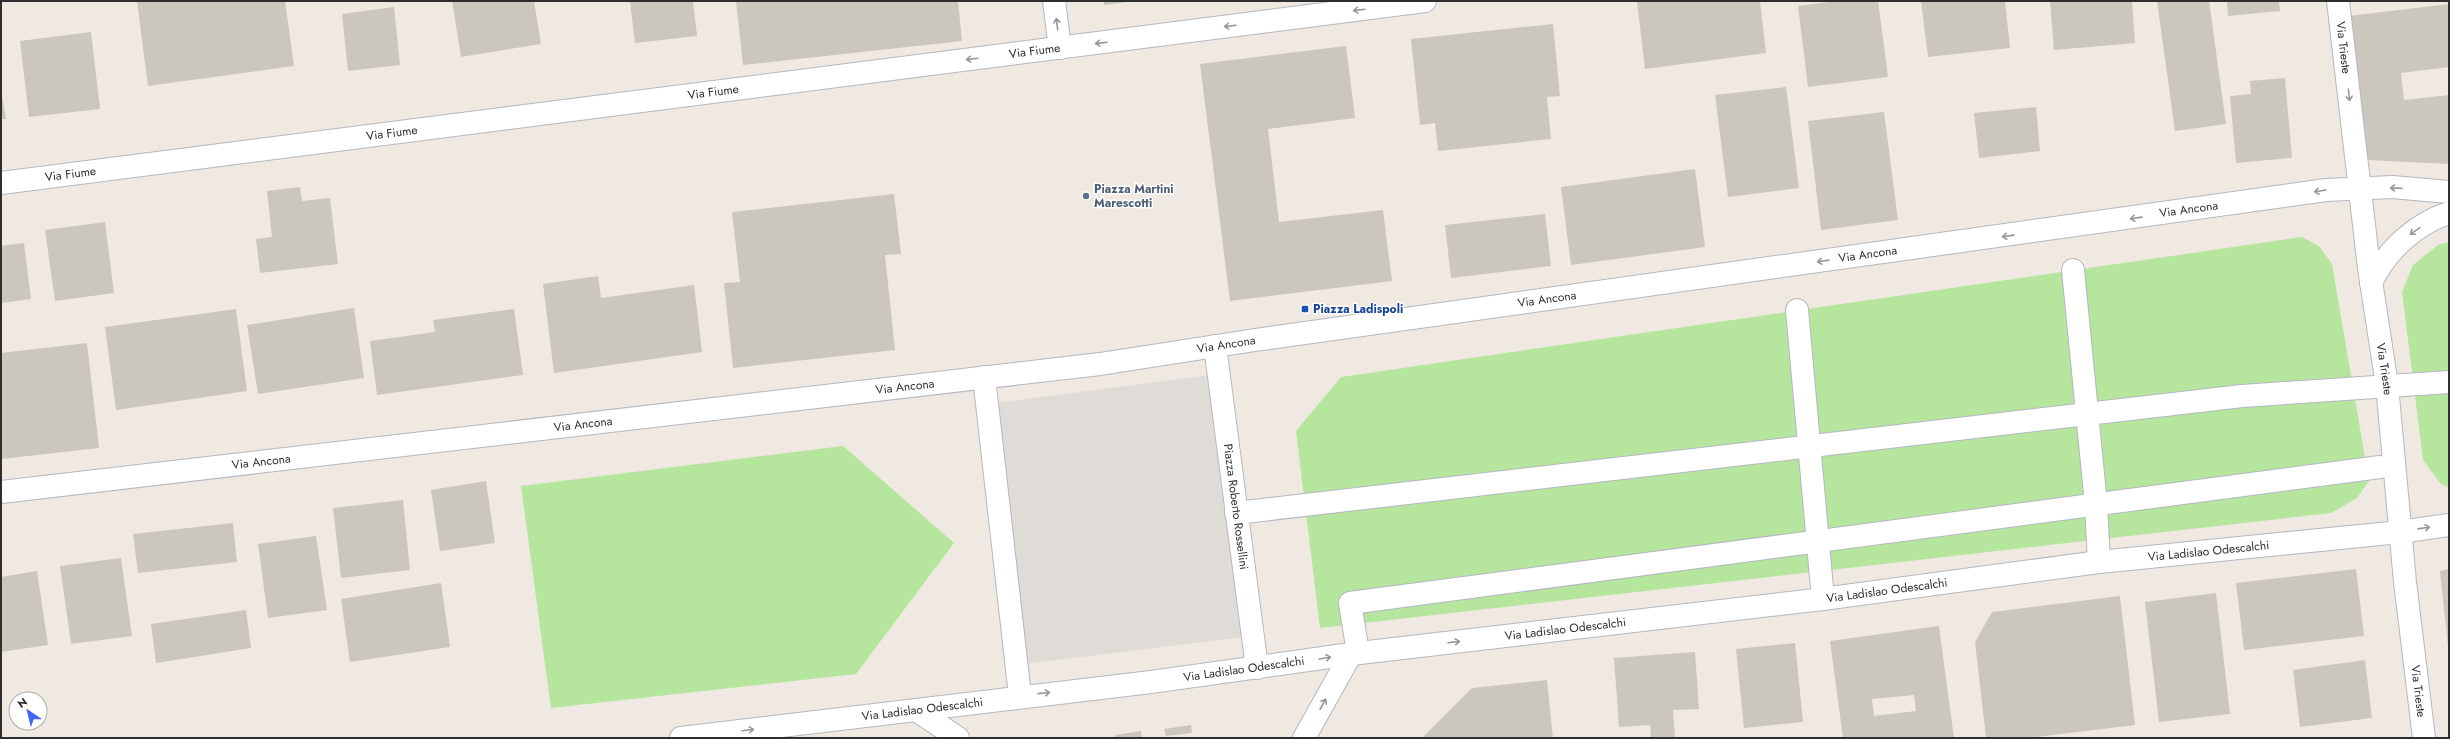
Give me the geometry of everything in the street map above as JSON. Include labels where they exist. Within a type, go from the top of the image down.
[{"type":"street","points":[[1054,1],[1060,48]]},
{"type":"street","name":"Via Fiume","points":[[1,183],[1425,1]]},
{"type":"street","name":"Via Trieste","points":[[2338,1],[2371,283],[2387,386],[2400,532],[2424,738]]},
{"type":"street","name":"Via Ancona","points":[[1,492],[1100,364],[1215,346],[2326,190],[2359,188],[2449,192]]},
{"type":"street","points":[[2371,283],[2378,269],[2397,246],[2421,227],[2449,213]]},
{"type":"street","points":[[2073,270],[2096,504],[2099,562]]},
{"type":"street","points":[[1797,310],[1816,541],[1823,599]]},
{"type":"street","name":"Piazza Roberto Rossellini","points":[[1215,346],[1257,668]]},
{"type":"street","points":[[984,377],[1020,696]]},
{"type":"street","points":[[1236,513],[2242,396],[2449,382]]},
{"type":"street","points":[[1304,738],[1354,653],[1350,603],[2380,467]]},
{"type":"street","name":"Via Ladislao Odescalchi","points":[[681,738],[1257,668],[1354,653],[1823,599],[2099,562],[2400,532],[2449,524]]},
{"type":"street","points":[[916,710],[958,738]]},
{"type":"green space","points":[[2302,237],[2319,246],[2332,264],[2369,481],[2357,498],[2331,513],[1320,628],[1296,431],[1341,377]]},
{"type":"green space","points":[[2449,242],[2449,488],[2441,484],[2423,460],[2402,292],[2413,265],[2438,245]]},
{"type":"green space","points":[[843,446],[954,543],[856,674],[551,708],[521,486]]},
{"type":"shaded area","points":[[1218,374],[1252,636],[1016,665],[987,404]]},
{"type":"building","points":[[137,1],[285,1],[294,66],[148,86]]},
{"type":"building","points":[[452,1],[534,1],[541,44],[461,57]]},
{"type":"building","points":[[630,1],[693,1],[697,36],[635,43]]},
{"type":"building","points":[[736,1],[958,1],[962,41],[743,65]]},
{"type":"building","points":[[1104,1],[1127,1],[1127,2],[1104,5]]},
{"type":"building","points":[[1637,1],[1760,1],[1766,53],[1645,69]]},
{"type":"building","points":[[1837,1],[1878,1],[1888,77],[1808,87],[1798,6]]},
{"type":"building","points":[[1921,1],[2005,1],[2010,48],[1928,57]]},
{"type":"building","points":[[2050,1],[2132,1],[2135,43],[2054,50]]},
{"type":"building","points":[[2157,1],[2209,1],[2226,124],[2175,131]]},
{"type":"building","points":[[2227,1],[2279,1],[2280,11],[2228,16]]},
{"type":"building","points":[[2449,4],[2449,67],[2401,73],[2404,100],[2449,95],[2449,164],[2367,160],[2349,16]]},
{"type":"building","points":[[394,7],[400,65],[348,71],[342,14]]},
{"type":"building","points":[[1553,24],[1560,96],[1547,97],[1551,139],[1438,151],[1435,123],[1420,125],[1411,39]]},
{"type":"building","points":[[91,32],[100,109],[29,117],[20,41]]},
{"type":"building","points":[[1346,46],[1355,118],[1268,129],[1279,222],[1383,210],[1392,281],[1230,301],[1200,64]]},
{"type":"building","points":[[2285,78],[2292,158],[2236,163],[2230,96],[2251,94],[2250,81]]},
{"type":"building","points":[[1786,87],[1799,188],[1728,197],[1715,95]]},
{"type":"building","points":[[1,90],[6,119],[1,119]]},
{"type":"building","points":[[2036,107],[2040,151],[1979,158],[1974,113]]},
{"type":"building","points":[[1884,112],[1898,220],[1821,230],[1808,121]]},
{"type":"building","points":[[1695,169],[1705,247],[1571,265],[1561,187]]},
{"type":"building","points":[[300,187],[302,201],[330,198],[338,264],[260,273],[256,239],[272,237],[267,191]]},
{"type":"building","points":[[894,194],[901,254],[885,255],[895,350],[733,368],[724,283],[740,282],[732,212]]},
{"type":"building","points":[[1545,214],[1551,266],[1451,278],[1445,225]]},
{"type":"building","points":[[105,222],[114,293],[55,301],[45,230]]},
{"type":"building","points":[[24,243],[31,299],[1,303],[1,246]]},
{"type":"building","points":[[598,276],[601,298],[694,285],[702,352],[554,373],[543,284]]},
{"type":"building","points":[[354,308],[364,378],[258,394],[247,325]]},
{"type":"building","points":[[236,309],[247,391],[116,410],[105,327]]},
{"type":"building","points":[[514,309],[523,375],[377,395],[370,341],[435,332],[433,320]]},
{"type":"building","points":[[87,343],[99,448],[1,459],[1,353]]},
{"type":"building","points":[[486,481],[495,543],[440,551],[431,490]]},
{"type":"building","points":[[403,500],[410,570],[341,578],[333,508]]},
{"type":"building","points":[[233,523],[237,562],[138,573],[133,534]]},
{"type":"building","points":[[316,536],[327,610],[268,618],[258,544]]},
{"type":"building","points":[[121,558],[132,636],[71,644],[60,566]]},
{"type":"building","points":[[2356,569],[2364,636],[2244,650],[2236,583]]},
{"type":"building","points":[[2449,569],[2449,646],[2448,646],[2440,571]]},
{"type":"building","points":[[37,571],[48,645],[1,652],[1,577]]},
{"type":"building","points":[[441,583],[450,647],[350,662],[341,599]]},
{"type":"building","points":[[2216,593],[2230,714],[2159,722],[2145,602]]},
{"type":"building","points":[[2120,596],[2135,725],[2027,738],[1986,738],[1975,642],[1992,612]]},
{"type":"building","points":[[246,610],[251,648],[156,663],[151,624]]},
{"type":"building","points":[[1939,626],[1954,738],[1843,738],[1830,641]],"holes":[[[1914,695],[1916,711],[1874,716],[1872,699]]]},
{"type":"building","points":[[1795,643],[1803,722],[1744,728],[1736,649]]},
{"type":"building","points":[[1695,652],[1699,709],[1673,710],[1675,738],[1651,738],[1650,725],[1619,727],[1614,658]]},
{"type":"building","points":[[2365,660],[2372,718],[2300,727],[2293,670]]},
{"type":"building","points":[[1547,680],[1553,738],[1422,738],[1472,688]]},
{"type":"building","points":[[1191,725],[1192,733],[1166,736],[1164,729]]},
{"type":"building","points":[[1141,731],[1142,738],[1115,738],[1115,735]]},
{"type":"place","name":"Piazza Martini Marescotti","points":[[1086,196]]},
{"type":"place","name":"Piazza Ladispoli","points":[[1305,309]]}]
